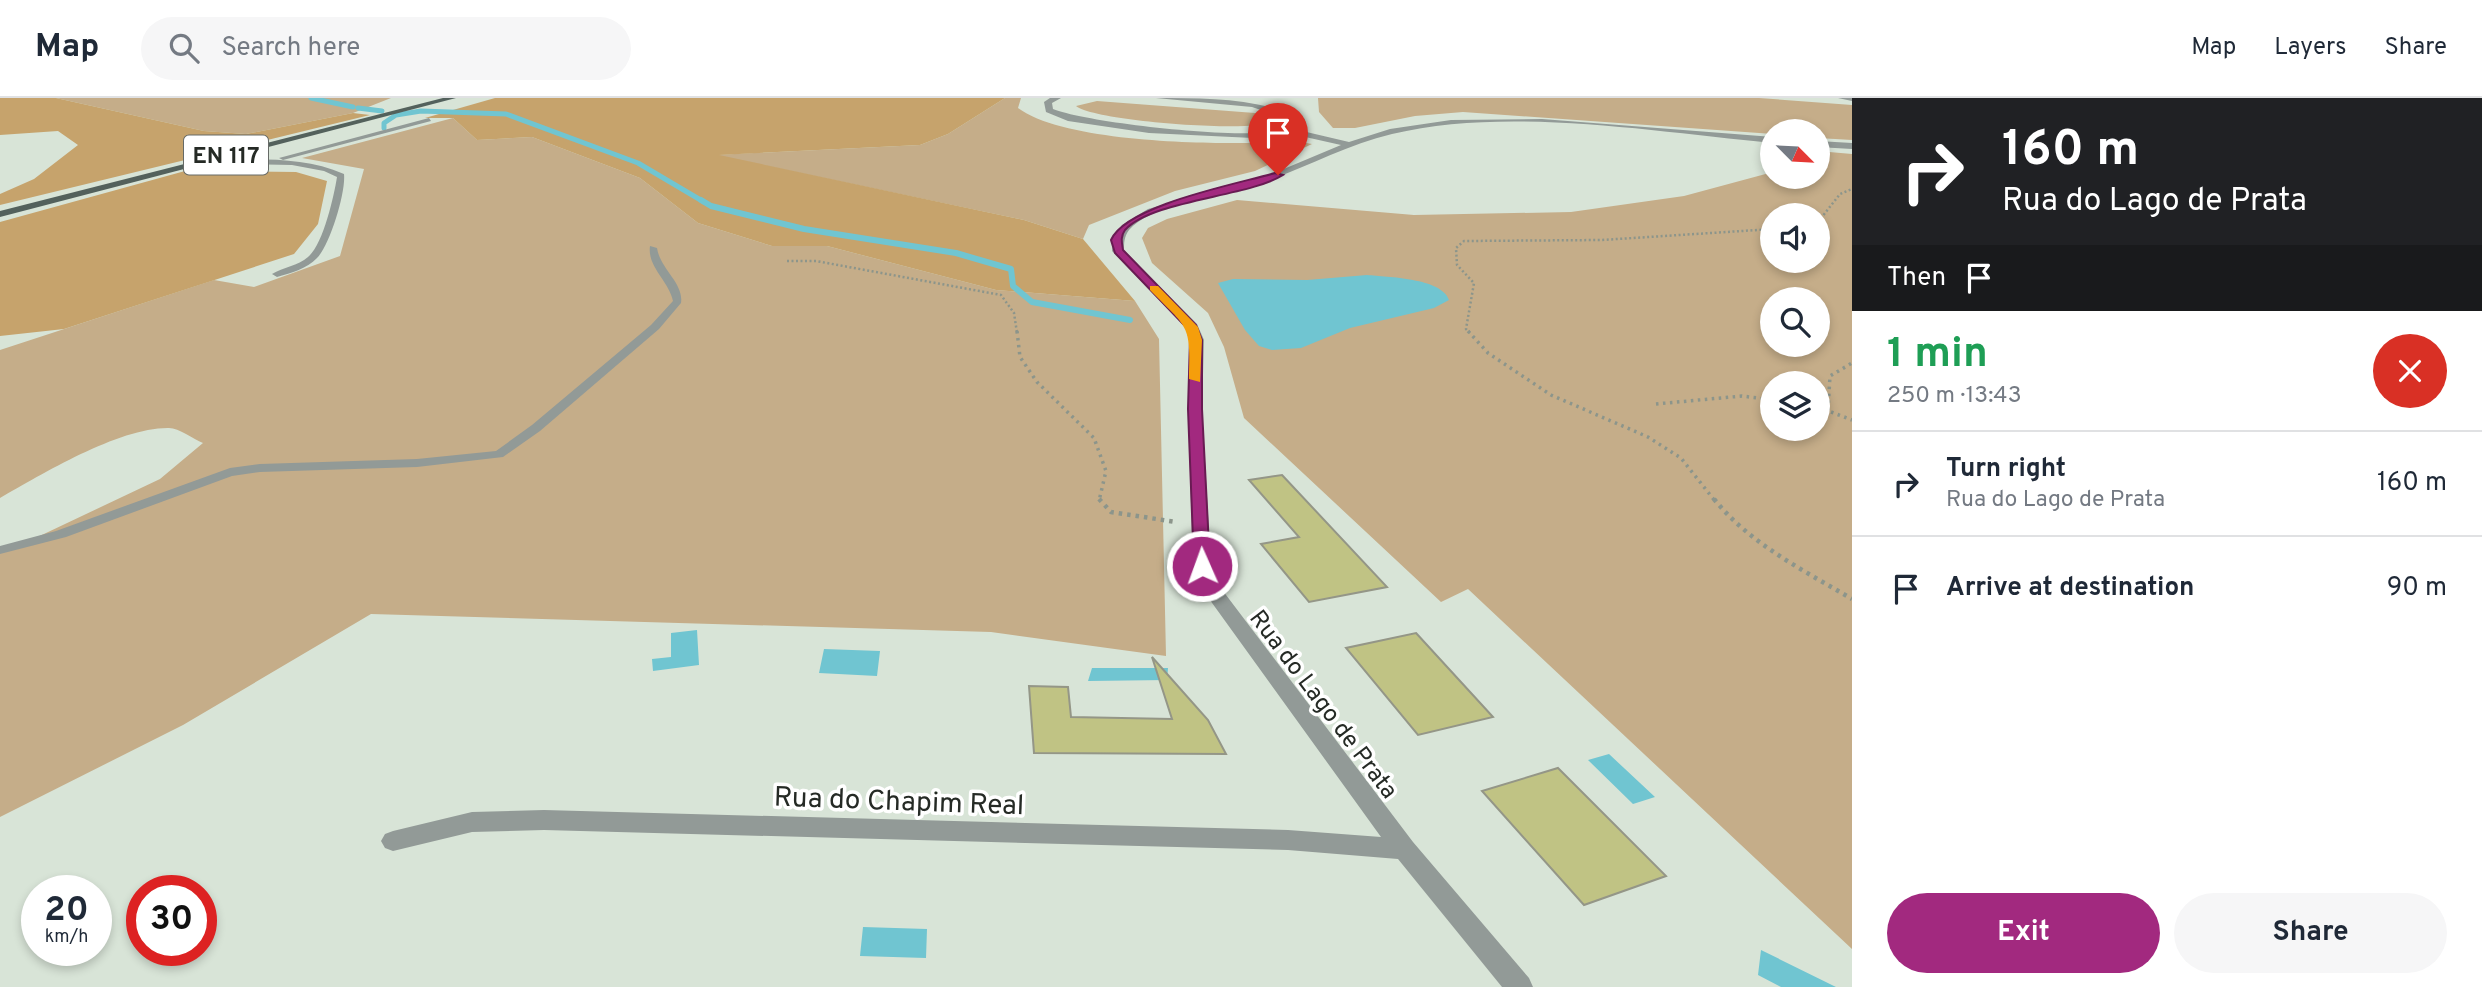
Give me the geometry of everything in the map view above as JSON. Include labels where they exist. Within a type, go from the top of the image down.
[{"type":"main road","name":"EN 117","points":[[0,214],[453,98]]},
{"type":"street","points":[[1057,98],[1048,102],[1049,110],[1068,118],[1149,130],[1253,135],[1292,131],[1346,144]]},
{"type":"street","points":[[1160,98],[1264,107],[1290,113],[1302,121],[1292,131]]},
{"type":"street","points":[[1842,98],[1852,99]]},
{"type":"street","name":"Rua do Lago de Prata","points":[[1519,987],[1404,849],[1211,589],[1202,566],[1195,409],[1196,340],[1192,327],[1118,251],[1116,240],[1120,229],[1160,209],[1278,175],[1346,144],[1406,128],[1504,120],[1760,140]]},
{"type":"street","points":[[1830,145],[1852,146]]},
{"type":"street","name":"Rua do Chapim Real","points":[[393,841],[472,821],[544,820],[1274,839],[1404,849]]},
{"type":"lane","points":[[261,164],[429,120]]},
{"type":"lane","points":[[200,161],[307,164],[327,168],[341,176],[341,188],[316,254],[304,263],[277,274]]},
{"type":"lane","points":[[0,550],[61,534],[230,472],[260,468],[417,463],[499,454],[536,428],[655,327],[678,301],[677,289],[657,265],[653,248]]},
{"type":"path","points":[[1830,207],[1840,194],[1852,189]]},
{"type":"path","points":[[1760,230],[1602,240],[1464,241],[1456,248],[1457,265],[1474,283],[1466,330],[1488,353],[1551,395],[1648,437],[1681,458],[1726,514],[1763,546],[1852,599]]},
{"type":"path","points":[[787,261],[816,261],[1000,295],[1014,313],[1020,357],[1037,382],[1094,438],[1106,471],[1099,502],[1111,512],[1201,527]]},
{"type":"path","points":[[1830,376],[1852,363]]},
{"type":"path","points":[[1656,404],[1742,396],[1760,398]]},
{"type":"path","points":[[1830,411],[1852,420]]},
{"type":"shaded area","points":[[0,98],[56,98],[204,131],[246,134],[353,113],[370,115],[0,205],[0,194],[34,179],[78,145],[58,131],[0,135]]},
{"type":"shaded area","points":[[56,98],[391,98],[353,113],[246,134],[204,131]]},
{"type":"shaded area","points":[[495,98],[1005,98],[948,134],[920,145],[719,155],[1024,220],[1083,239],[1135,301],[996,290],[827,246],[772,246],[698,223],[640,178],[532,137],[477,140],[453,118],[425,118]]},
{"type":"shaded area","points":[[1005,98],[1021,98],[1018,108],[1037,118],[1090,133],[1182,142],[1293,141],[1312,144],[1255,171],[1175,191],[1089,225],[1083,239],[1024,220],[715,155],[920,145],[948,134]]},
{"type":"shaded area","points":[[1318,98],[1759,98],[1852,105],[1852,140],[1830,139],[1830,119],[1760,119],[1760,133],[1463,112],[1415,116],[1355,128],[1333,128],[1319,112]]},
{"type":"shaded area","points":[[1097,101],[1255,113],[1268,117],[1271,122],[1235,126],[1173,124],[1111,116],[1076,106]]},
{"type":"shaded area","points":[[453,118],[477,140],[532,137],[640,178],[698,223],[772,246],[827,246],[996,290],[1135,301],[1159,339],[1166,656],[991,632],[371,614],[183,725],[0,817],[0,548],[8,551],[160,479],[203,443],[173,428],[128,435],[82,454],[0,498],[0,350],[214,280],[254,287],[340,256],[364,169],[302,158]]},
{"type":"shaded area","points":[[1830,152],[1852,154],[1852,949],[1468,589],[1441,602],[1244,418],[1224,347],[1208,313],[1152,263],[1142,238],[1148,228],[1167,219],[1237,200],[1414,215],[1571,212],[1684,196],[1760,176],[1760,189],[1830,189]]},
{"type":"shaded area","points":[[185,171],[296,172],[327,181],[318,224],[294,254],[64,329],[0,336],[0,222]]},
{"type":"water","points":[[1367,275],[1425,283],[1436,287],[1449,300],[1434,308],[1350,328],[1301,348],[1272,350],[1259,346],[1245,330],[1218,283],[1233,279],[1307,280]]},
{"type":"water","points":[[697,630],[699,665],[653,671],[652,659],[671,657],[671,633]]},
{"type":"water","points":[[824,649],[880,651],[877,676],[819,673]]},
{"type":"water","points":[[1092,668],[1168,668],[1167,680],[1088,681]]},
{"type":"water","points":[[1609,754],[1655,797],[1633,804],[1588,760]]},
{"type":"water","points":[[863,927],[927,929],[926,958],[860,956]]},
{"type":"water","points":[[1761,950],[1836,987],[1781,987],[1758,975]]},
{"type":"building","points":[[1282,475],[1387,587],[1309,602],[1261,544],[1299,537],[1249,480]]},
{"type":"building","points":[[1416,633],[1493,717],[1418,735],[1346,648]]},
{"type":"building","points":[[1152,657],[1208,720],[1226,754],[1034,753],[1029,686],[1068,687],[1071,717],[1172,719]]},
{"type":"building","points":[[1558,768],[1666,876],[1584,905],[1482,791]]},
{"type":"waterway","points":[[311,98],[353,107]]},
{"type":"waterway","points":[[358,108],[382,111]]},
{"type":"waterway","points":[[384,128],[384,123],[396,115],[421,111],[506,114],[638,163],[704,202]]},
{"type":"waterway","points":[[701,200],[711,206],[804,229],[956,253],[1011,269],[1013,286],[1032,302],[1130,320]]},
{"type":"slow traffic","points":[[1154,288],[1192,327],[1196,340],[1196,379]]},
{"type":"route","points":[[1202,566],[1195,409],[1196,340],[1192,327],[1118,251],[1116,240],[1120,229],[1160,209],[1278,175]]}]
